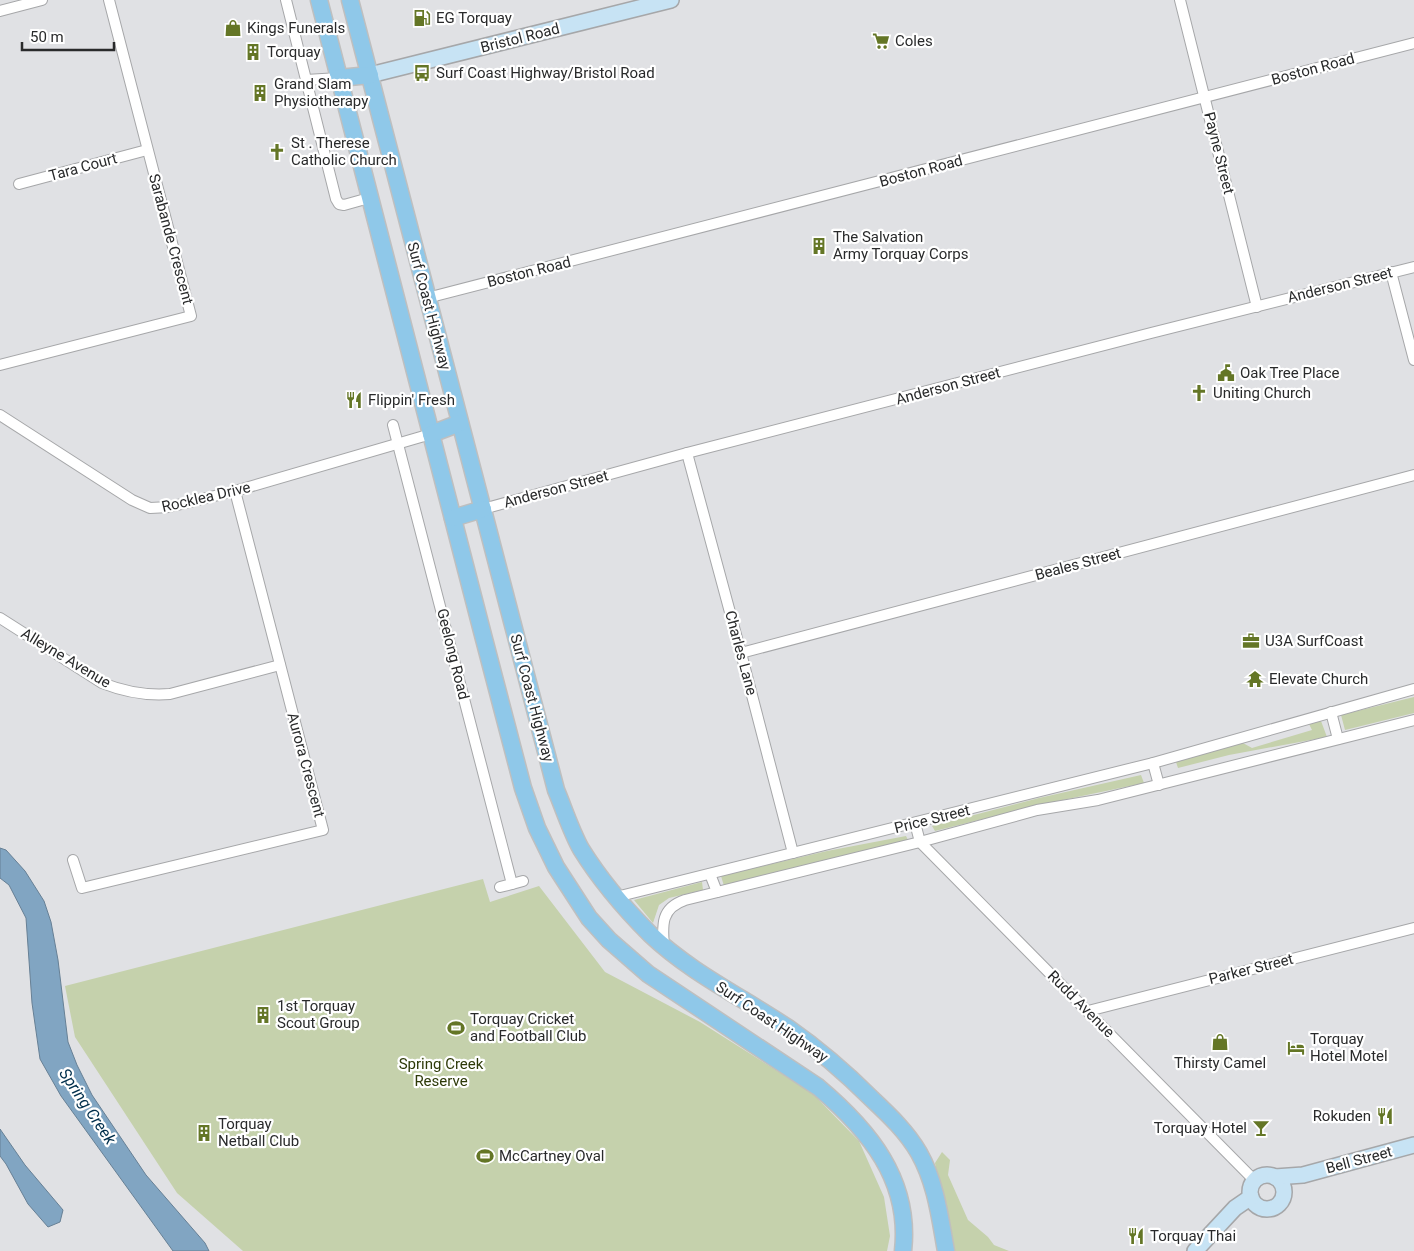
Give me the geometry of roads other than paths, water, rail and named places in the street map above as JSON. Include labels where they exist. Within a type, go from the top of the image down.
[{"type":"main road","name":"Surf Coast Highway","points":[[319,0],[523,788],[537,828],[556,867],[589,918],[609,940],[645,972],[818,1087],[861,1128],[876,1148],[895,1184],[903,1216],[903,1251]]},
{"type":"main road","name":"Surf Coast Highway","points":[[350,0],[556,790],[581,848],[616,897],[664,946],[696,971],[788,1028],[827,1057],[897,1123],[920,1154],[929,1175],[940,1213],[946,1251]]},
{"type":"main road","points":[[339,78],[370,75]]},
{"type":"main road","points":[[431,434],[460,423]]},
{"type":"main road","points":[[453,518],[483,509]]},
{"type":"street","points":[[0,11],[42,0]]},
{"type":"street","name":"Sarabande Crescent","points":[[0,364],[191,316],[109,0]]},
{"type":"street","points":[[286,0],[336,199],[339,204],[344,205],[369,198]]},
{"type":"street","name":"Bristol Road","points":[[370,75],[671,0]]},
{"type":"street","name":"Payne Street","points":[[1180,0],[1257,307]]},
{"type":"street","name":"Boston Road","points":[[427,298],[1414,43]]},
{"type":"street","points":[[306,80],[339,78]]},
{"type":"street","name":"Tara Court","points":[[18,184],[147,150]]},
{"type":"street","name":"Anderson Street","points":[[483,509],[687,453],[1414,267]]},
{"type":"street","points":[[1391,272],[1414,360]]},
{"type":"street","name":"Rocklea Drive","points":[[0,416],[132,500],[150,508],[169,507],[235,491],[431,434]]},
{"type":"street","name":"Geelong Road","points":[[393,425],[512,884]]},
{"type":"street","name":"Charles Lane","points":[[687,453],[793,854]]},
{"type":"street","name":"Beales Street","points":[[741,653],[1414,475]]},
{"type":"street","name":"Aurora Crescent","points":[[73,860],[82,888],[323,830],[235,491]]},
{"type":"street","name":"Alleyne Avenue","points":[[0,618],[102,684],[138,694],[154,696],[170,694],[280,665]]},
{"type":"street","name":"Price Street","points":[[616,897],[1153,762],[1414,690]]},
{"type":"street","points":[[1331,712],[1338,739]]},
{"type":"street","name":"Price Street","points":[[664,946],[662,929],[664,918],[670,908],[676,903],[920,842],[1037,810],[1098,800],[1414,720]]},
{"type":"street","points":[[1153,762],[1159,785]]},
{"type":"street","points":[[915,823],[920,842]]},
{"type":"street","name":"Rudd Avenue","points":[[920,842],[1255,1181]]},
{"type":"street","points":[[710,874],[717,892]]},
{"type":"street","points":[[500,887],[523,881]]},
{"type":"street","name":"Parker Street","points":[[1088,1011],[1414,928]]},
{"type":"street","name":"Bell Street","points":[[1255,1181],[1261,1177],[1303,1175],[1414,1144]]},
{"type":"street","points":[[1255,1181],[1251,1186],[1251,1198],[1258,1207],[1264,1209],[1276,1206],[1283,1200],[1303,1175]]},
{"type":"street","points":[[1274,1177],[1280,1181],[1283,1187],[1285,1193],[1283,1200]]},
{"type":"street","points":[[1195,1251],[1235,1208],[1251,1198]]},
{"type":"water","name":"Spring Creek","points":[[0,848],[6,850],[25,871],[44,901],[51,922],[58,960],[68,1042],[92,1095],[146,1175],[205,1243],[209,1251],[173,1251],[61,1096],[40,1059],[32,1003],[26,918],[9,885],[0,878]]},
{"type":"water","points":[[0,1129],[25,1165],[63,1210],[60,1222],[48,1227],[28,1204],[0,1156]]},
{"type":"place","name":"EG Torquay","points":[[422,18]]},
{"type":"place","name":"Kings Funerals","points":[[233,28]]},
{"type":"place","name":"Coles","points":[[881,41]]},
{"type":"place","name":"Torquay","points":[[253,52]]},
{"type":"place","name":"Surf Coast Highway/Bristol Road","points":[[422,73]]},
{"type":"place","name":"Grand Slam Physiotherapy","points":[[260,93]]},
{"type":"place","name":"St . Therese Catholic Church","points":[[277,152]]},
{"type":"place","name":"The Salvation Army Torquay Corps","points":[[819,246]]},
{"type":"place","name":"Oak Tree Place","points":[[1226,373]]},
{"type":"place","name":"Uniting Church","points":[[1199,393]]},
{"type":"place","name":"Flippin' Fresh","points":[[354,400]]},
{"type":"place","name":"U3A SurfCoast","points":[[1251,641]]},
{"type":"place","name":"Elevate Church","points":[[1255,679]]},
{"type":"place","name":"1st Torquay Scout Group","points":[[263,1015]]},
{"type":"place","name":"Torquay Cricket and Football Club","points":[[456,1028]]},
{"type":"place","name":"Thirsty Camel","points":[[1220,1042]]},
{"type":"place","name":"Torquay Hotel Motel","points":[[1296,1048]]},
{"type":"place","name":"Rokuden","points":[[1385,1116]]},
{"type":"place","name":"Torquay Hotel","points":[[1261,1128]]},
{"type":"place","name":"Torquay Netball Club","points":[[204,1133]]},
{"type":"place","name":"McCartney Oval","points":[[485,1156]]},
{"type":"place","name":"Torquay Thai","points":[[1136,1236]]},
{"type":"park label","name":"Spring Creek Reserve","points":[[441,1072]]}]
